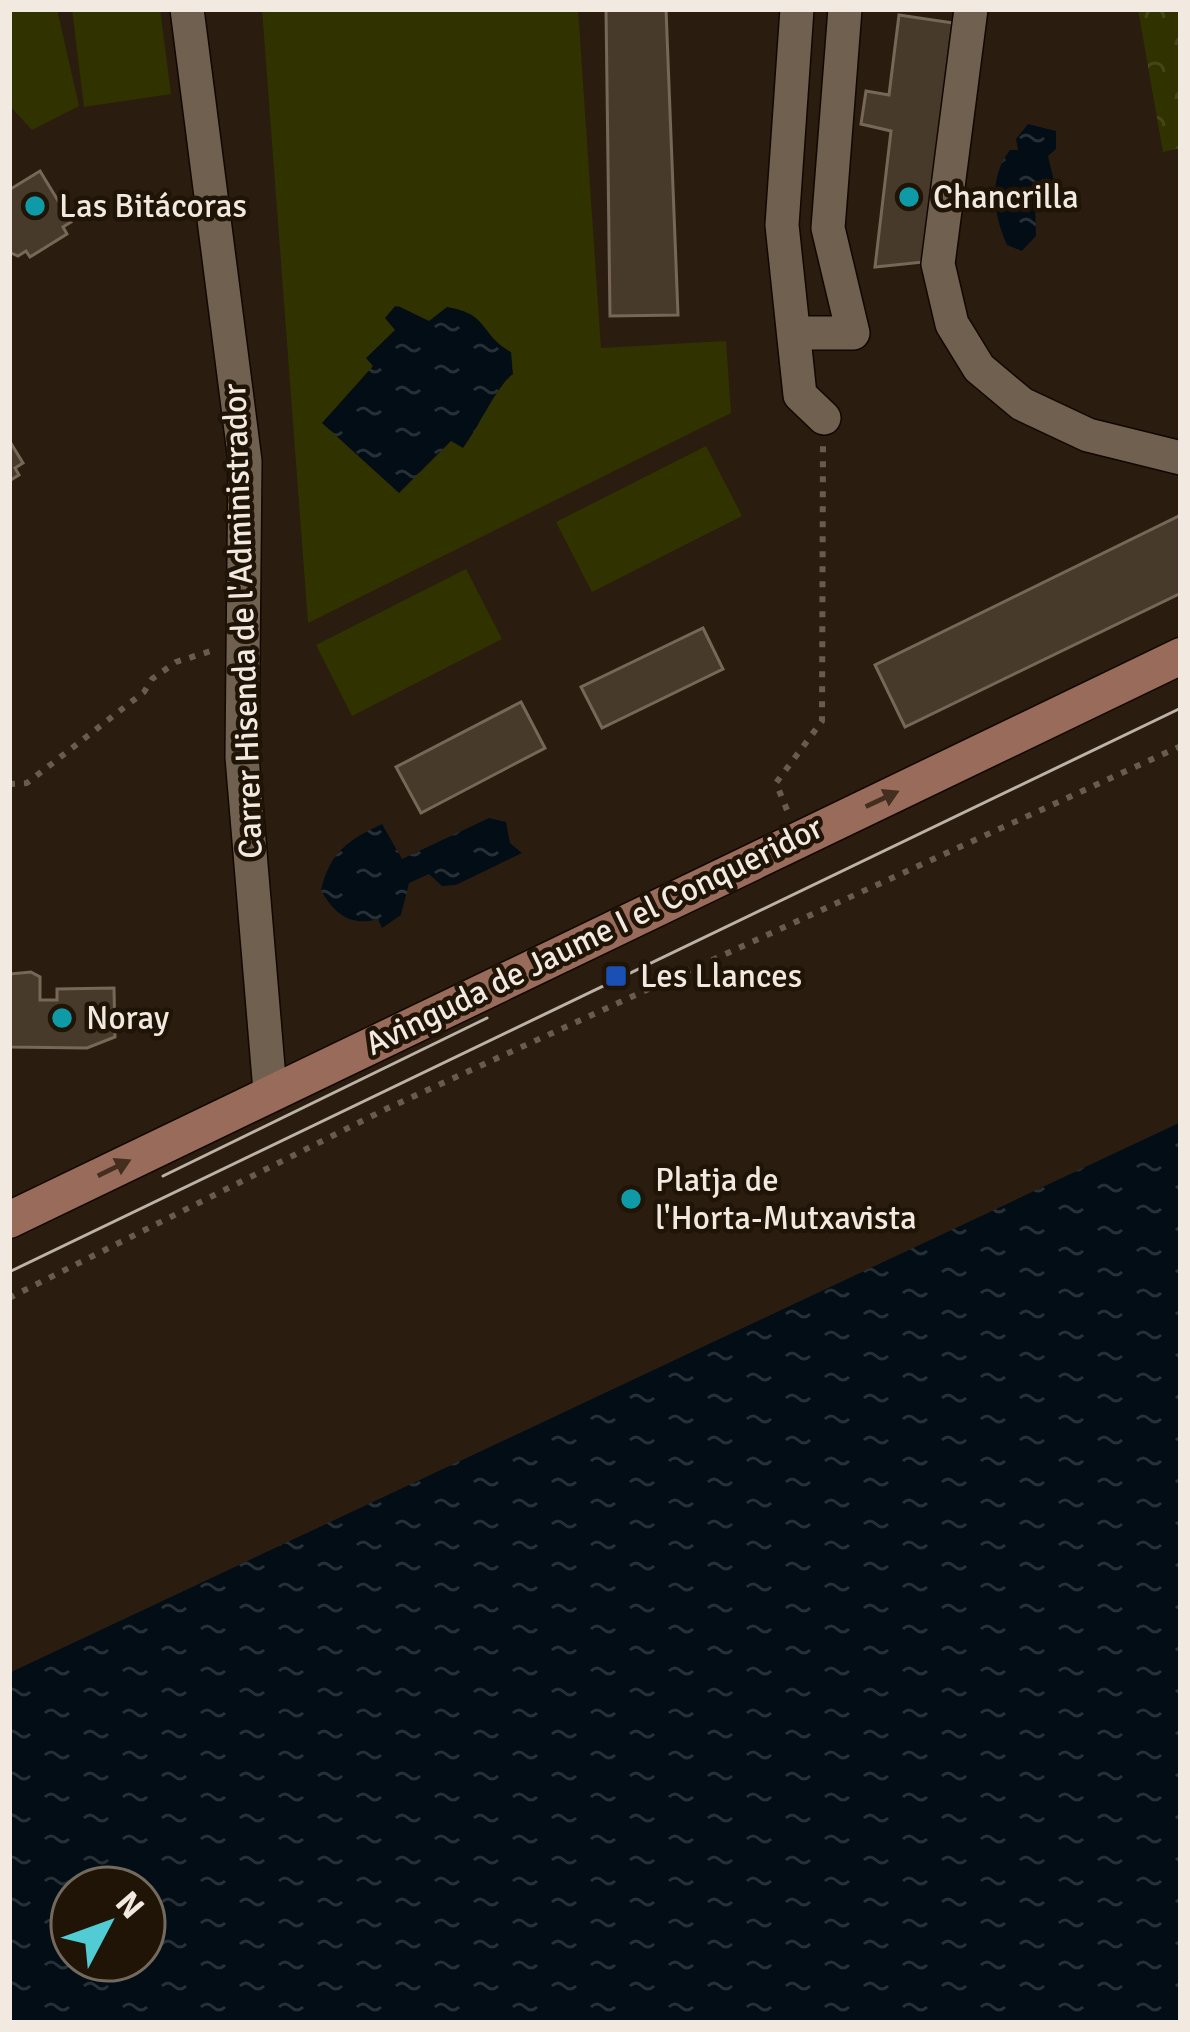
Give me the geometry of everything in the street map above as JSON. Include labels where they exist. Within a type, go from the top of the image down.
[{"type":"street","name":"Carrer Hisenda de l'Administrador","points":[[187,9],[245,461],[242,758],[270,1091]]},
{"type":"street","points":[[797,9],[782,225],[800,395],[824,418]]},
{"type":"street","points":[[794,333],[853,333],[828,228],[845,9]]},
{"type":"street","points":[[971,9],[938,264],[952,324],[979,368],[1022,404],[1088,435],[1181,458]]},
{"type":"street","name":"Avinguda de Jaume I el Conqueridor","points":[[9,1220],[1181,656]]},
{"type":"path","points":[[800,838],[776,784],[822,721],[824,418]]},
{"type":"path","points":[[9,784],[27,783],[176,662]]},
{"type":"path","points":[[9,1298],[388,1108],[1181,746]]},
{"type":"green space","points":[[9,9],[57,9],[79,106],[32,130],[9,105]]},
{"type":"green space","points":[[72,9],[160,9],[171,94],[84,107]]},
{"type":"green space","points":[[262,9],[578,9],[601,348],[726,341],[731,413],[308,623]]},
{"type":"green space","points":[[1138,9],[1181,9],[1181,148],[1163,152]]},
{"type":"green space","points":[[706,446],[742,516],[592,592],[556,522]]},
{"type":"green space","points":[[466,569],[502,639],[352,716],[316,645]]},
{"type":"water","points":[[1028,124],[1056,131],[1056,149],[1048,156],[1054,181],[1035,203],[1036,236],[1022,251],[1007,245],[995,196],[1003,161],[1010,150],[1018,150],[1016,139]]},
{"type":"water","points":[[396,305],[429,321],[447,307],[471,314],[511,352],[513,374],[463,448],[451,441],[399,493],[322,423],[373,366],[366,358],[395,330],[385,318]]},
{"type":"water","points":[[489,818],[506,822],[510,843],[522,853],[456,885],[442,886],[429,874],[409,883],[401,915],[382,928],[378,919],[344,916],[321,890],[342,849],[382,824],[402,859]]},
{"type":"water","points":[[1181,1122],[1181,2023],[9,2023],[9,1673]]},
{"type":"building","points":[[606,9],[666,9],[678,315],[610,316]]},
{"type":"building","name":"Chancrilla","points":[[899,15],[960,24],[924,262],[875,267],[891,131],[861,124],[866,91],[889,95]]},
{"type":"building","name":"Las Bitácoras","points":[[40,171],[71,222],[63,227],[67,234],[30,257],[26,251],[18,256],[9,252],[9,190]]},
{"type":"building","points":[[9,440],[23,463],[15,468],[19,475],[9,481]]},
{"type":"building","points":[[1181,515],[1181,593],[905,727],[875,665]]},
{"type":"building","points":[[703,628],[723,669],[602,728],[581,687]]},
{"type":"building","points":[[521,702],[545,748],[421,813],[396,767]]},
{"type":"building","name":"Noray","points":[[31,972],[40,977],[40,1000],[57,1000],[57,989],[114,988],[115,1037],[87,1048],[9,1047],[9,974]]},
{"type":"tram line","points":[[9,1272],[1181,708]]},
{"type":"tram line","points":[[163,1176],[487,1018]]},
{"type":"place","name":"Chancrilla","points":[[909,197]]},
{"type":"place","name":"Las Bitácoras","points":[[35,206]]},
{"type":"place","name":"Les Llances","points":[[616,976]]},
{"type":"place","name":"Noray","points":[[62,1018]]},
{"type":"place","name":"Platja de l'Horta-Mutxavista","points":[[631,1199]]}]
